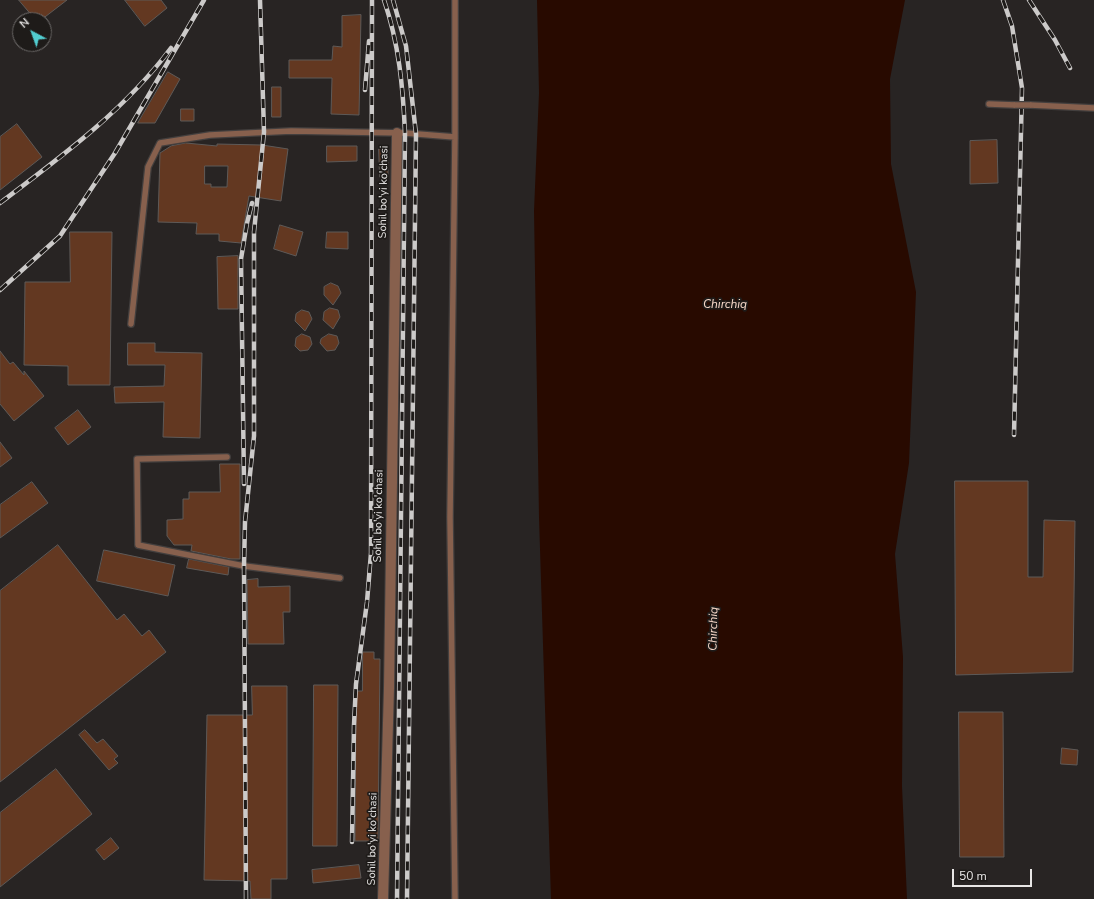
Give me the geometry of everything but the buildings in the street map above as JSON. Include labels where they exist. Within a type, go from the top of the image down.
[{"type":"street","name":"Sohil bo'yi ko'chasi","points":[[384,899],[389,688],[397,133]]},
{"type":"lane","points":[[455,0],[455,137],[450,517],[455,899]]},
{"type":"lane","points":[[989,104],[1092,108]]},
{"type":"lane","points":[[131,324],[148,167],[160,143],[210,134],[291,131],[372,134],[397,133],[455,137]]},
{"type":"lane","points":[[227,457],[137,459],[138,544],[244,566],[340,578]]},
{"type":"water","name":"Chirchiq","points":[[537,0],[905,0],[890,79],[891,164],[916,292],[909,463],[895,554],[903,657],[902,786],[907,899],[551,899],[539,517],[534,211],[539,93]]},
{"type":"railway","points":[[0,290],[60,236],[115,153],[204,0]]},
{"type":"railway","points":[[246,899],[244,566],[245,522],[254,436],[254,232],[264,132],[260,0]]},
{"type":"railway","points":[[352,842],[356,684],[367,602],[371,553],[372,0]]},
{"type":"railway","points":[[384,0],[397,49],[403,99],[405,133],[397,899]]},
{"type":"railway","points":[[393,0],[406,46],[416,134],[407,899]]},
{"type":"railway","points":[[1003,0],[1012,26],[1022,88],[1014,435]]},
{"type":"railway","points":[[1029,0],[1055,40],[1070,68]]},
{"type":"railway","points":[[365,90],[369,41]]},
{"type":"railway","points":[[0,203],[91,132],[133,92],[153,71],[171,48]]},
{"type":"railway","points":[[244,484],[241,259],[252,203]]}]
